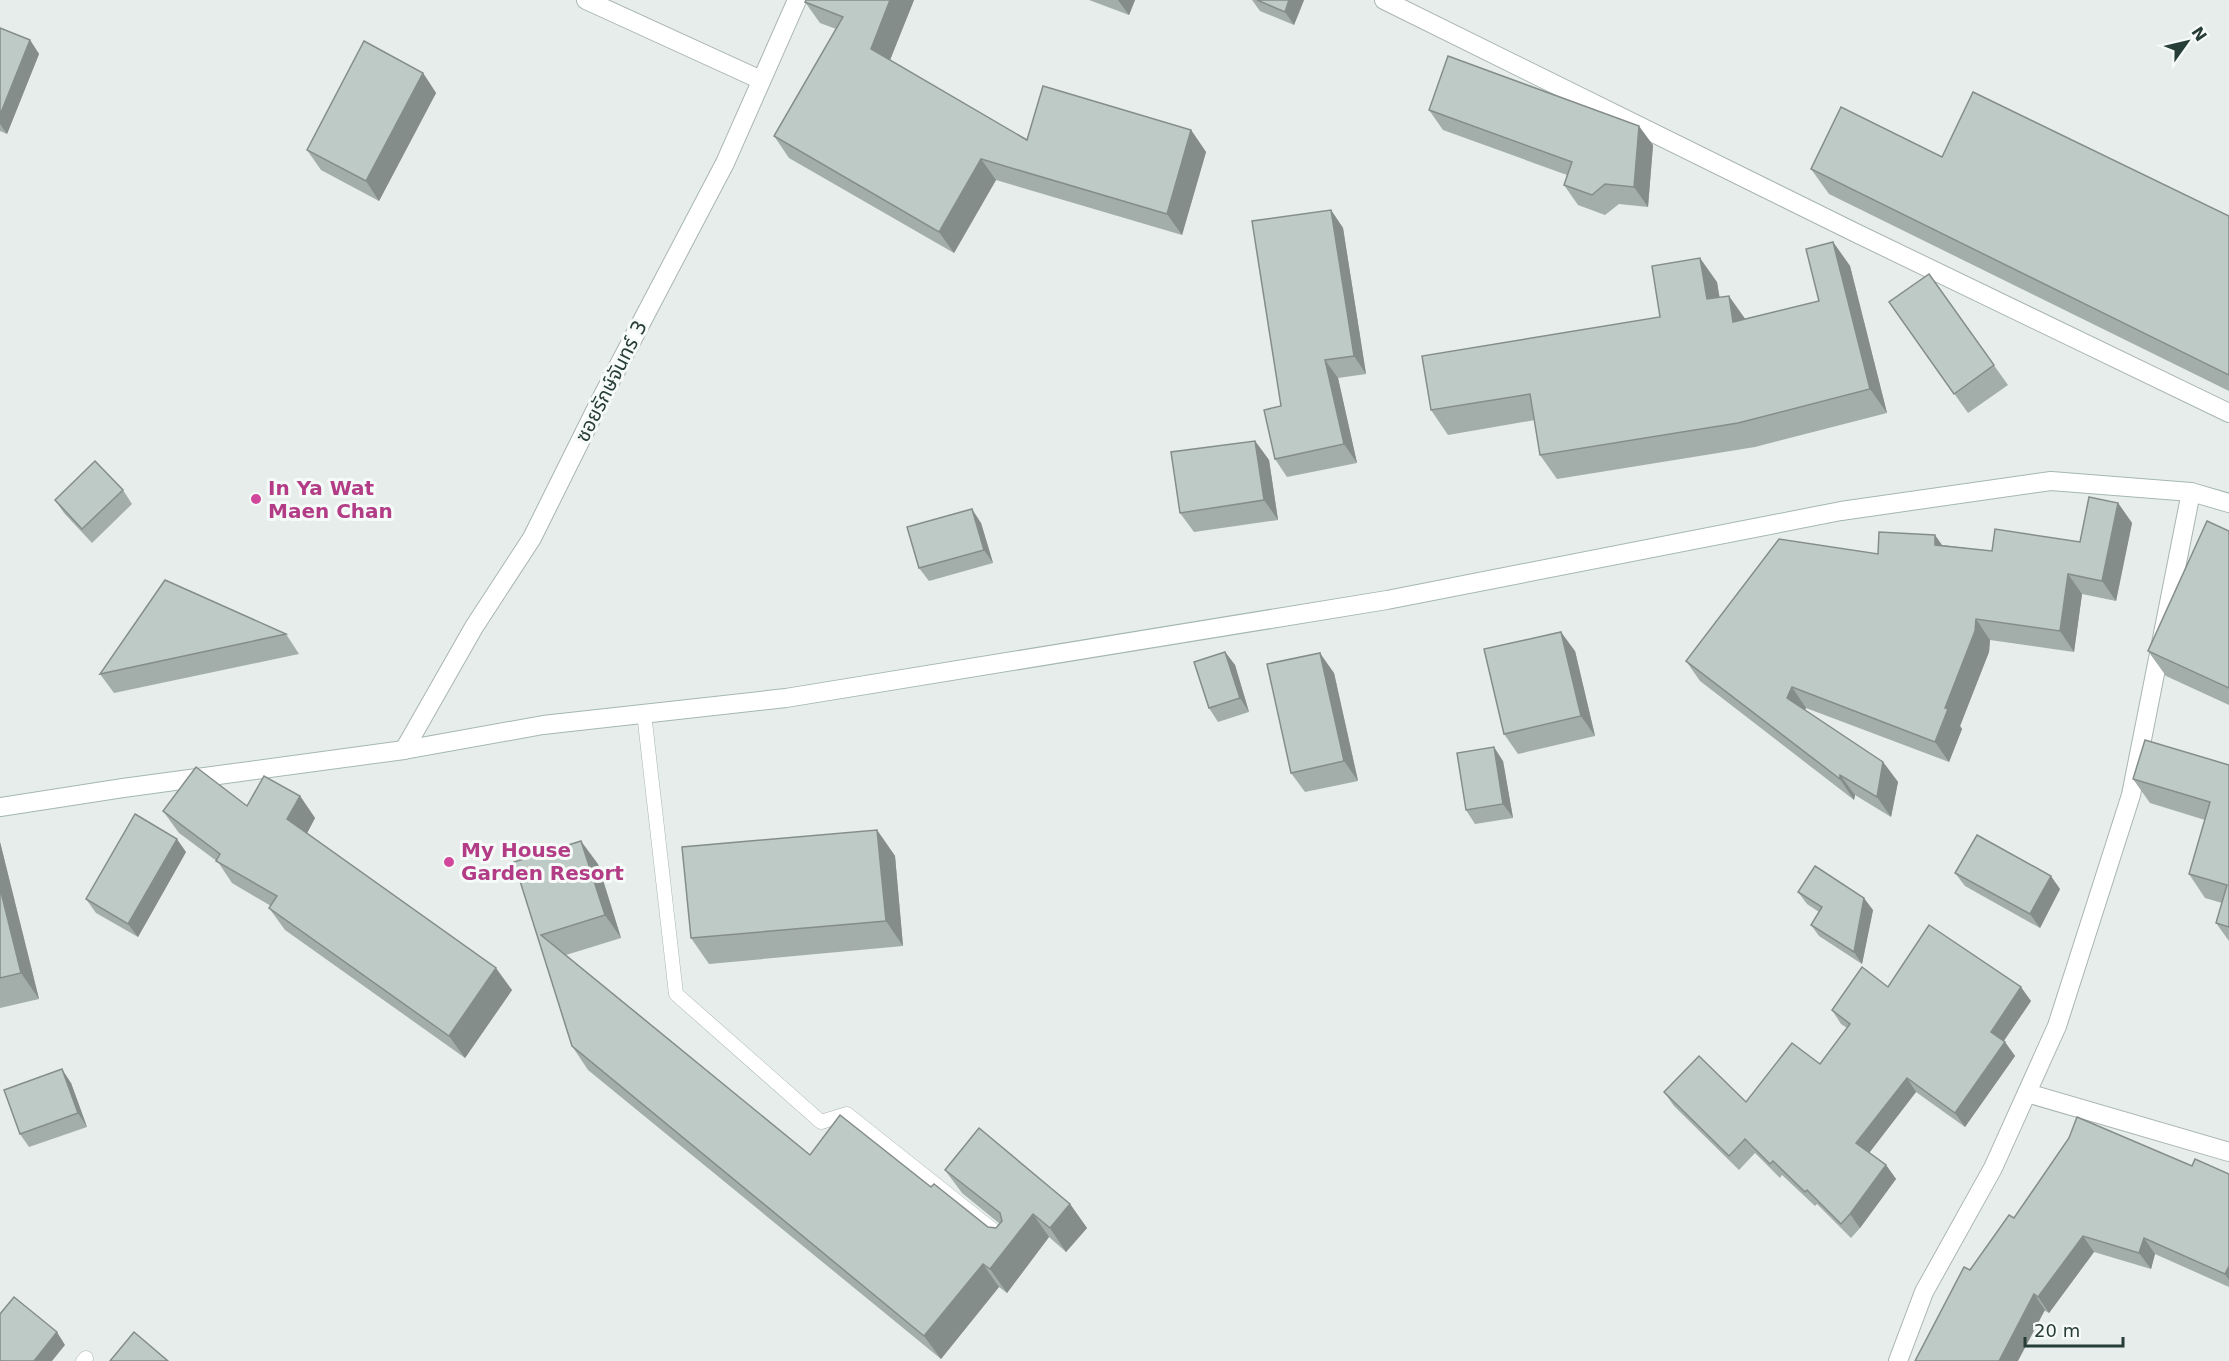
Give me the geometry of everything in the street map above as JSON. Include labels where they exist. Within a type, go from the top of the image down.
[{"type":"street","points":[[586,0],[761,80]]},
{"type":"street","name":"ซอยรักษ์จันทร์ 3","points":[[404,750],[474,627],[532,538],[600,401],[724,163],[797,0]]},
{"type":"street","points":[[1384,0],[1845,228],[2229,413]]},
{"type":"street","points":[[0,807],[404,750],[543,725],[786,698],[1387,600],[1841,511],[2051,481],[2191,492],[2229,503]]},
{"type":"street","points":[[1898,1361],[1924,1292],[1993,1168],[2057,1026],[2131,795],[2191,492]]},
{"type":"street","points":[[2027,1093],[2229,1152]]},
{"type":"lane","points":[[644,713],[676,994],[822,1122],[847,1114],[1010,1243]]},
{"type":"building","points":[[806,0],[890,0],[871,49],[1027,140],[1043,86],[1191,130],[1167,214],[981,159],[939,232],[774,136],[843,17],[805,2]]},
{"type":"building","points":[[1257,0],[1289,0],[1285,12]]},
{"type":"building","points":[[0,28],[30,40],[0,115]]},
{"type":"building","points":[[364,41],[423,73],[366,181],[307,150]]},
{"type":"building","points":[[1448,56],[1639,126],[1634,187],[1605,184],[1592,195],[1564,185],[1572,162],[1429,110]]},
{"type":"building","points":[[1973,92],[2229,216],[2229,375],[1811,169],[1841,107],[1942,157]]},
{"type":"building","points":[[1331,210],[1354,356],[1325,360],[1344,444],[1275,459],[1264,410],[1281,406],[1252,221]]},
{"type":"building","points":[[1833,242],[1870,389],[1738,423],[1540,455],[1530,394],[1431,410],[1422,356],[1660,317],[1652,266],[1700,258],[1707,299],[1729,296],[1733,322],[1819,301],[1806,249]]},
{"type":"building","points":[[1929,274],[1994,365],[1954,394],[1889,302]]},
{"type":"building","points":[[1255,441],[1264,500],[1180,513],[1171,452]]},
{"type":"building","points":[[95,461],[123,490],[82,529],[55,500]]},
{"type":"building","points":[[2089,497],[2118,503],[2102,581],[2068,574],[2060,631],[1976,619],[1975,631],[1945,708],[1948,709],[1935,742],[1792,687],[1787,698],[1883,762],[1877,797],[1840,775],[1840,779],[1686,661],[1779,539],[1878,554],[1879,532],[1935,535],[1935,545],[1992,551],[1995,529],[2080,542]]},
{"type":"building","points":[[972,509],[984,550],[919,568],[907,527]]},
{"type":"building","points":[[2207,521],[2229,531],[2229,688],[2148,651]]},
{"type":"building","points":[[165,580],[286,634],[100,674]]},
{"type":"building","points":[[1561,632],[1581,716],[1504,734],[1484,649]]},
{"type":"building","points":[[1225,652],[1240,698],[1209,708],[1194,662]]},
{"type":"building","points":[[1320,653],[1344,761],[1291,773],[1267,664]]},
{"type":"building","points":[[2145,740],[2229,765],[2229,927],[2216,923],[2227,885],[2189,874],[2210,802],[2133,779]]},
{"type":"building","points":[[1494,747],[1503,804],[1466,810],[1457,753]]},
{"type":"building","points":[[196,767],[247,806],[264,776],[300,796],[287,819],[496,968],[449,1036],[269,908],[277,896],[216,861],[220,854],[163,811]]},
{"type":"building","points":[[135,814],[177,839],[128,924],[86,899]]},
{"type":"building","points":[[877,830],[886,921],[691,938],[682,847]]},
{"type":"building","points":[[1977,835],[2051,876],[2030,914],[1955,873]]},
{"type":"building","points":[[581,841],[605,915],[541,935],[810,1155],[840,1115],[931,1187],[934,1184],[988,1227],[996,1228],[1002,1221],[1000,1213],[945,1170],[979,1128],[1070,1204],[1050,1228],[1033,1214],[990,1269],[983,1264],[924,1336],[572,1046],[514,862]]},
{"type":"building","points":[[1815,866],[1864,898],[1854,952],[1811,925],[1822,907],[1798,892]]},
{"type":"building","points":[[0,888],[21,973],[0,978]]},
{"type":"building","points":[[1929,925],[2021,987],[1991,1032],[2005,1042],[1955,1113],[1907,1078],[1856,1143],[1886,1165],[1841,1224],[1807,1190],[1805,1192],[1773,1161],[1770,1164],[1745,1139],[1729,1156],[1664,1092],[1699,1056],[1746,1102],[1792,1043],[1820,1064],[1850,1024],[1832,1010],[1862,967],[1888,987]]},
{"type":"building","points":[[62,1069],[78,1113],[20,1134],[4,1090]]},
{"type":"building","points":[[2077,1117],[2192,1166],[2195,1159],[2229,1174],[2229,1266],[2225,1274],[2144,1238],[2139,1253],[2083,1236],[2038,1297],[2034,1294],[1999,1361],[1915,1361],[1964,1267],[1970,1270],[2009,1215],[2014,1218],[2069,1138]]},
{"type":"building","points":[[14,1297],[57,1332],[34,1361],[0,1361],[0,1314]]},
{"type":"building","points":[[134,1332],[168,1361],[110,1361]]},
{"type":"place","name":"In Ya Wat Maen Chan","points":[[256,499]]},
{"type":"place","name":"My House Garden Resort","points":[[449,862]]}]
